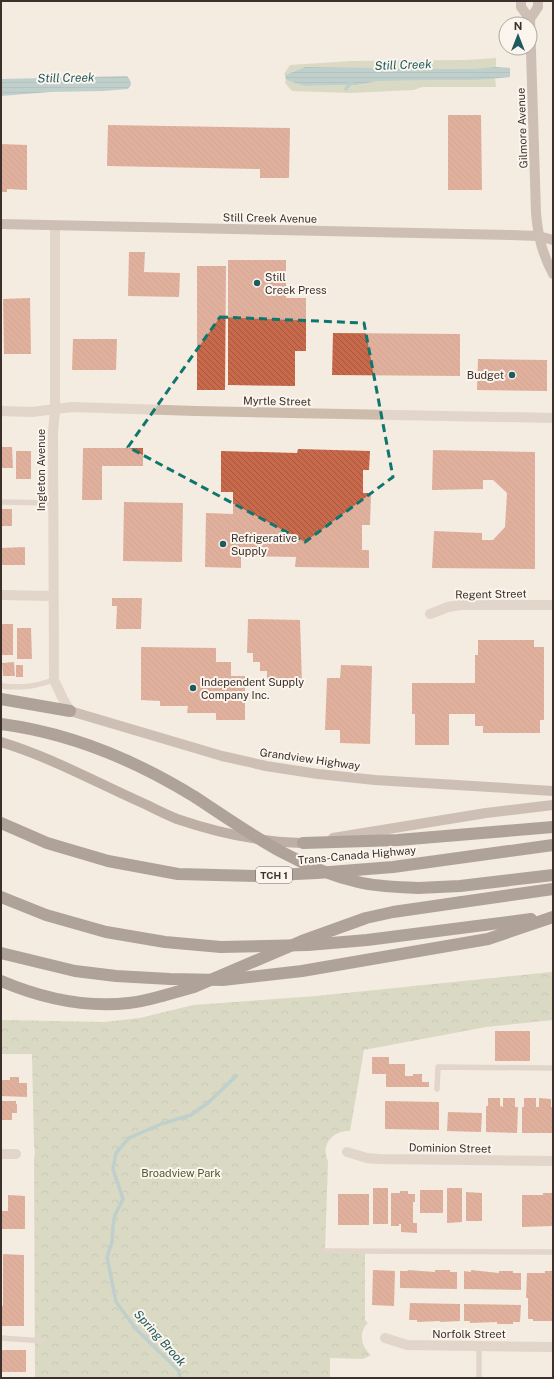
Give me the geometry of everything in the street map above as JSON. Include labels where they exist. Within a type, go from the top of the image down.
[{"type":"highway","points":[[1,699],[70,711]]},
{"type":"highway","points":[[1,724],[68,738],[133,762],[164,778],[195,797],[246,832],[278,851],[307,865],[359,882],[418,888],[460,886],[553,875]]},
{"type":"highway","name":"Trans-Canada Highway","points":[[1,823],[47,843],[108,861],[178,874],[255,876],[393,867],[553,844]]},
{"type":"highway","points":[[303,843],[398,840],[553,827]]},
{"type":"highway","points":[[1,981],[42,996],[72,1002],[101,1005],[122,1003],[162,996],[194,986],[302,941],[366,918],[393,912],[553,889]]},
{"type":"highway","points":[[1,897],[46,915],[106,932],[165,942],[222,947],[308,945],[553,917]]},
{"type":"highway","points":[[1,953],[76,971],[116,976],[222,980],[302,971],[488,939],[553,917]]},
{"type":"main road","name":"Gilmore Avenue","points":[[521,1],[521,6],[528,16]]},
{"type":"main road","name":"Gilmore Avenue","points":[[532,16],[538,7],[538,1]]},
{"type":"main road","name":"Gilmore Avenue","points":[[531,56],[538,236],[544,255],[553,274]]},
{"type":"main road","name":"Still Creek Avenue","points":[[1,224],[538,236],[553,240]]},
{"type":"main road","name":"Still Creek Avenue","points":[[538,236],[553,231]]},
{"type":"main road","name":"Grandview Highway","points":[[70,711],[222,756],[266,766],[318,774],[375,780],[552,790]]},
{"type":"main road","points":[[1,742],[14,746],[77,773],[177,818],[226,833],[276,842],[303,843],[486,813],[553,805]]},
{"type":"street","name":"Ingleton Avenue","points":[[55,226],[55,410],[53,432],[54,680],[70,711]]},
{"type":"street","name":"Myrtle Street","points":[[1,411],[32,412],[72,407],[226,412],[553,418]]},
{"type":"street","points":[[1,595],[53,596]]},
{"type":"street","name":"Regent Street","points":[[430,614],[448,607],[460,605],[553,605]]},
{"type":"street","name":"Dominion Street","points":[[347,1152],[366,1158],[378,1159],[553,1161]]},
{"type":"street","points":[[1,1154],[16,1154]]},
{"type":"street","name":"Norfolk Street","points":[[385,1338],[407,1345],[553,1347]]},
{"type":"lane","points":[[1,502],[53,503]]},
{"type":"lane","points":[[1,686],[22,688],[40,685],[54,680]]},
{"type":"lane","points":[[437,1089],[438,1067],[553,1068]]},
{"type":"lane","points":[[325,1251],[553,1252]]},
{"type":"lane","points":[[1,1338],[44,1341]]},
{"type":"lane","points":[[479,1346],[479,1378]]},
{"type":"highlighted area","points":[[220,317],[364,323],[393,477],[305,542],[128,447]]},
{"type":"green space","points":[[496,58],[496,67],[469,69],[305,67],[285,75],[284,74],[290,65],[352,61],[466,60]]},
{"type":"green space","points":[[495,78],[496,87],[422,87],[414,90],[350,93],[292,91],[285,83],[286,80],[304,86],[357,85],[379,81],[479,80]]},
{"type":"green space","name":"Broadview Park","points":[[553,973],[553,1020],[486,1027],[364,1050],[350,1131],[344,1131],[333,1136],[327,1144],[326,1149],[328,1161],[325,1251],[365,1251],[365,1320],[368,1323],[363,1331],[362,1339],[365,1348],[371,1355],[363,1359],[330,1358],[330,1378],[35,1378],[35,1152],[32,1054],[1,1054],[1,1020],[105,1022],[140,1018],[193,1005],[316,996]]},
{"type":"water","points":[[305,67],[469,69],[496,67],[510,68],[510,77],[479,80],[379,81],[357,85],[304,86],[286,80],[285,75]]},
{"type":"water","name":"Still Creek","points":[[127,76],[131,85],[128,89],[50,92],[1,96],[1,79]]},
{"type":"building","points":[[448,115],[481,115],[482,190],[448,190]]},
{"type":"building","points":[[108,125],[290,128],[289,178],[260,178],[260,169],[107,166]]},
{"type":"building","points":[[1,144],[27,145],[27,190],[7,189],[7,192],[1,192]]},
{"type":"building","points":[[129,252],[145,252],[144,272],[180,273],[179,297],[128,296]]},
{"type":"building","points":[[228,260],[286,260],[286,298],[306,298],[306,351],[295,351],[295,386],[228,385]]},
{"type":"building","points":[[197,266],[226,266],[225,390],[197,390]]},
{"type":"building","points":[[30,298],[31,354],[4,354],[3,299]]},
{"type":"building","points":[[333,333],[460,334],[460,376],[332,375]]},
{"type":"building","points":[[73,339],[117,339],[116,370],[72,370]]},
{"type":"building","name":"Budget","points":[[478,359],[547,360],[547,391],[477,390]]},
{"type":"building","points":[[1,447],[12,447],[13,468],[1,468]]},
{"type":"building","points":[[83,448],[143,448],[143,466],[102,466],[102,500],[82,500]]},
{"type":"building","points":[[298,449],[370,451],[369,470],[363,470],[363,493],[371,493],[370,525],[362,525],[362,550],[369,550],[369,568],[295,567],[296,557],[241,556],[241,568],[205,567],[206,513],[233,514],[233,492],[221,492],[221,451],[297,453]]},
{"type":"building","points":[[433,450],[535,452],[535,569],[432,568],[434,531],[482,533],[482,540],[493,540],[505,527],[507,493],[493,480],[483,480],[483,489],[432,490]]},
{"type":"building","points":[[16,451],[31,451],[31,479],[16,479]]},
{"type":"building","points":[[124,502],[183,503],[182,562],[123,561]]},
{"type":"building","points":[[1,509],[12,509],[12,526],[1,526]]},
{"type":"building","points":[[25,547],[25,565],[1,565],[1,548]]},
{"type":"building","points":[[112,598],[142,598],[141,629],[116,629],[117,606],[112,606]]},
{"type":"building","points":[[248,619],[300,620],[302,683],[276,684],[276,678],[267,679],[267,671],[260,671],[260,662],[253,662],[253,653],[247,653]]},
{"type":"building","points":[[1,624],[13,624],[13,655],[1,655]]},
{"type":"building","points":[[17,628],[31,628],[32,659],[17,659]]},
{"type":"building","points":[[478,640],[534,640],[534,647],[544,647],[544,720],[540,720],[540,733],[483,733],[483,726],[475,726],[475,714],[449,714],[449,745],[415,745],[415,714],[412,714],[412,683],[475,683],[475,655],[478,655]]},
{"type":"building","name":"Independent Supply Company Inc.","points":[[141,647],[216,648],[216,662],[231,662],[231,676],[245,676],[245,720],[216,720],[216,713],[187,713],[188,706],[160,706],[160,701],[141,700]]},
{"type":"building","points":[[14,662],[15,676],[3,676],[2,663]]},
{"type":"building","points":[[16,665],[23,665],[23,677],[16,677]]},
{"type":"building","points":[[341,665],[372,666],[370,744],[340,743],[340,730],[325,730],[327,678],[340,678]]},
{"type":"building","points":[[495,1031],[530,1031],[530,1061],[495,1061]]},
{"type":"building","points":[[372,1057],[389,1057],[389,1064],[405,1064],[405,1076],[422,1074],[422,1082],[429,1082],[429,1087],[386,1087],[386,1074],[372,1074]]},
{"type":"building","points":[[10,1077],[19,1077],[19,1083],[27,1083],[27,1097],[1,1096],[1,1080],[10,1080]]},
{"type":"building","points":[[488,1098],[500,1098],[500,1106],[503,1107],[503,1098],[515,1098],[515,1107],[518,1107],[517,1133],[486,1132],[486,1106],[488,1106]]},
{"type":"building","points":[[524,1098],[536,1098],[536,1107],[539,1107],[539,1098],[551,1099],[551,1107],[553,1107],[553,1133],[522,1133],[522,1107],[524,1107]]},
{"type":"building","points":[[1,1101],[16,1101],[17,1113],[12,1113],[12,1120],[1,1120]]},
{"type":"building","points":[[385,1101],[439,1102],[439,1130],[385,1129]]},
{"type":"building","points":[[448,1112],[482,1113],[481,1132],[447,1131]]},
{"type":"building","points":[[373,1188],[388,1188],[388,1224],[373,1224]]},
{"type":"building","points":[[447,1188],[462,1188],[462,1222],[447,1223]]},
{"type":"building","points":[[420,1190],[443,1190],[443,1213],[420,1213]]},
{"type":"building","points":[[400,1191],[408,1191],[408,1194],[415,1194],[415,1202],[413,1202],[413,1223],[417,1223],[417,1233],[401,1232],[401,1224],[399,1224],[399,1226],[391,1226],[391,1193],[400,1193]]},
{"type":"building","points":[[466,1192],[482,1193],[482,1221],[466,1221]]},
{"type":"building","points":[[543,1193],[553,1193],[553,1226],[522,1227],[522,1195],[543,1195]]},
{"type":"building","points":[[338,1194],[369,1194],[369,1225],[338,1225]]},
{"type":"building","points":[[8,1195],[25,1196],[25,1229],[1,1229],[1,1211],[8,1211]]},
{"type":"building","points":[[3,1254],[24,1255],[24,1326],[1,1326],[1,1306],[3,1306]]},
{"type":"building","points":[[373,1270],[395,1271],[394,1306],[372,1305]]},
{"type":"building","points":[[408,1270],[435,1272],[435,1270],[450,1270],[450,1272],[457,1272],[457,1289],[400,1288],[400,1271]]},
{"type":"building","points":[[471,1270],[499,1273],[499,1271],[513,1271],[513,1273],[521,1273],[521,1290],[464,1289],[464,1271],[471,1272]]},
{"type":"building","points":[[545,1271],[552,1271],[552,1321],[533,1321],[533,1319],[528,1319],[528,1298],[526,1298],[527,1273],[545,1273]]},
{"type":"building","points":[[410,1303],[460,1304],[460,1321],[417,1322],[417,1320],[409,1320]]},
{"type":"building","points":[[464,1304],[521,1305],[520,1322],[513,1322],[513,1324],[497,1324],[497,1322],[470,1323],[470,1321],[464,1321]]},
{"type":"building","points":[[1,1350],[26,1350],[26,1372],[1,1372]]},
{"type":"waterway","name":"Spring Brook","points":[[346,89],[351,82]]},
{"type":"waterway","name":"Spring Brook","points":[[180,1378],[179,1371],[136,1329],[116,1302],[107,1257],[112,1242],[115,1215],[123,1199],[113,1169],[116,1153],[129,1138],[161,1124],[191,1115],[209,1102],[236,1076]]},
{"type":"place","name":"Still Creek Press","points":[[257,283]]},
{"type":"place","name":"Budget","points":[[512,375]]},
{"type":"place","name":"Refrigerative Supply","points":[[223,544]]},
{"type":"place","name":"Independent Supply Company Inc.","points":[[193,688]]}]
